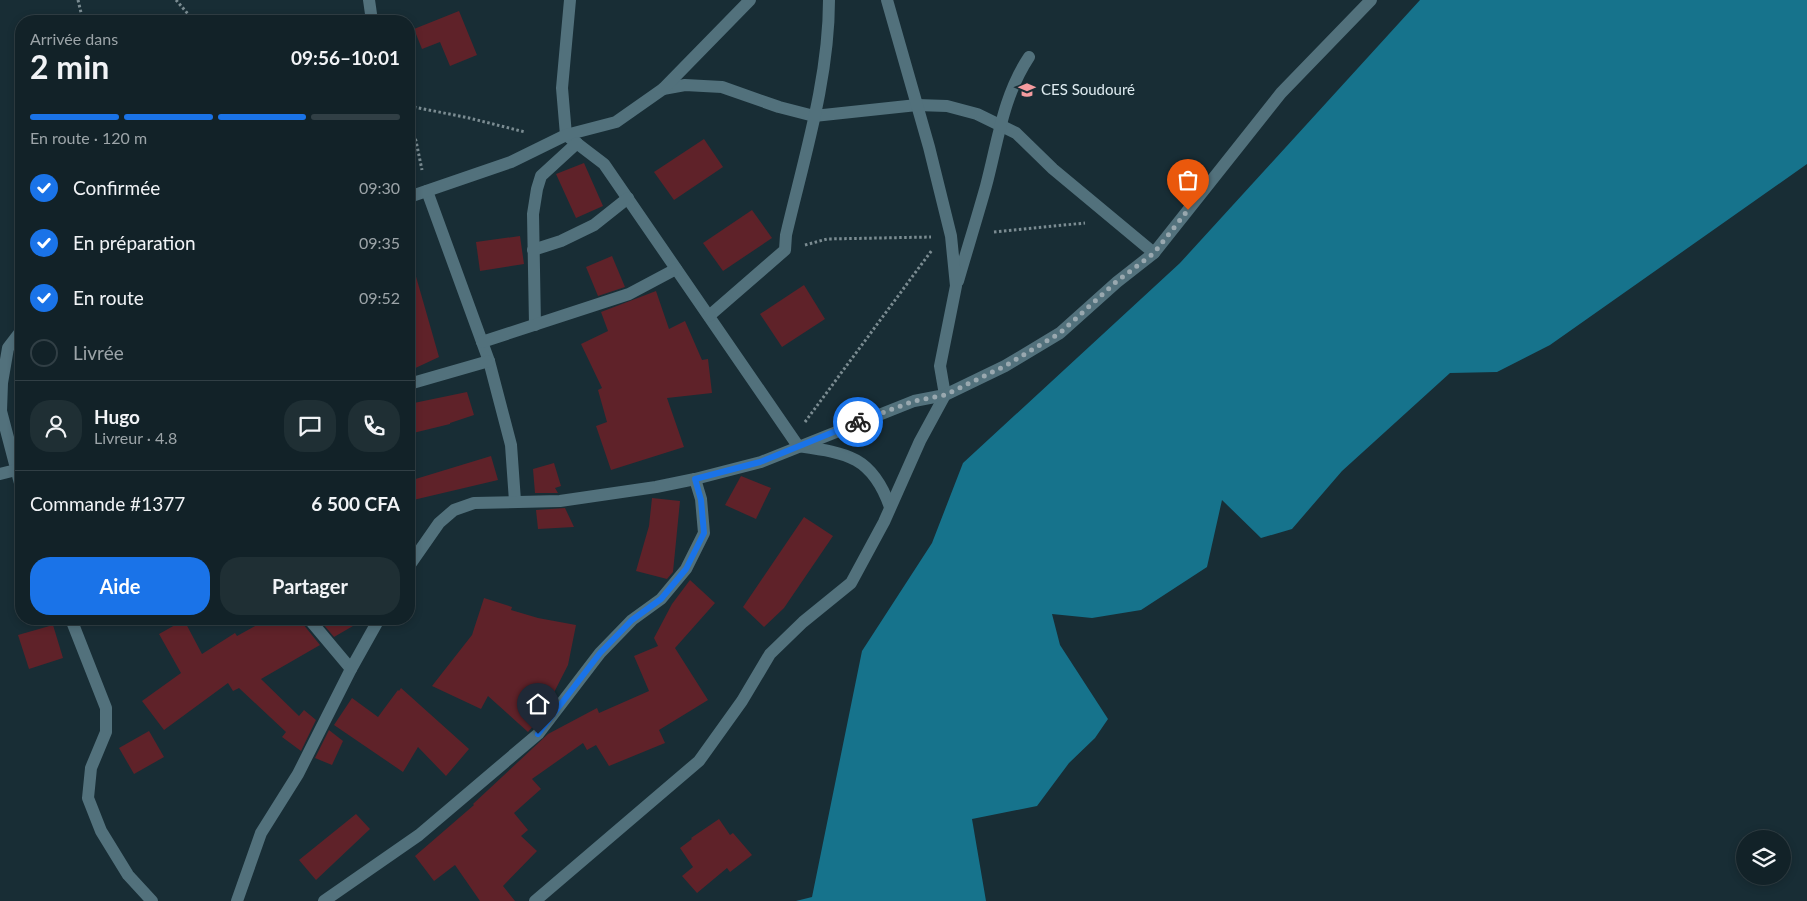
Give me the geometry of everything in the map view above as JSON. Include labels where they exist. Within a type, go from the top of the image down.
[{"type":"street","points":[[369,0],[371,15]]},
{"type":"street","points":[[570,0],[562,88],[566,135],[604,164],[798,446],[847,455],[867,467],[878,479],[890,507]]},
{"type":"street","points":[[415,195],[512,162],[566,135],[616,122],[663,89],[750,0]]},
{"type":"street","points":[[709,316],[785,250],[786,235],[814,116],[829,25],[829,0]]},
{"type":"street","points":[[887,0],[951,236],[956,286]]},
{"type":"street","points":[[415,557],[439,523],[454,510],[474,503],[560,501],[656,487],[695,479],[760,462],[914,401],[945,395],[1005,366],[1060,333],[1116,282],[1154,253],[1281,93],[1371,0]]},
{"type":"street","points":[[535,901],[699,761],[742,701],[770,654],[851,583],[890,507],[920,441],[945,395],[940,366],[956,286],[986,185],[1000,125],[1016,76],[1029,57]]},
{"type":"street","points":[[663,89],[685,85],[722,87],[779,108],[814,116],[917,105],[947,106],[977,114],[1016,133],[1053,169],[1154,253]]},
{"type":"street","points":[[535,325],[533,214],[541,176],[577,143]]},
{"type":"street","points":[[427,191],[489,361],[510,445],[515,501]]},
{"type":"street","points":[[533,250],[561,241],[594,225],[628,198]]},
{"type":"street","points":[[482,342],[629,294],[676,269]]},
{"type":"street","points":[[15,339],[8,348],[2,383],[1,411],[15,466]]},
{"type":"street","points":[[415,382],[489,361]]},
{"type":"street","points":[[0,474],[15,470]]},
{"type":"street","points":[[324,901],[419,835],[538,734],[600,653],[632,620],[661,599],[686,569],[704,533],[701,500],[695,479]]},
{"type":"street","points":[[72,625],[106,708],[106,732],[91,768],[88,798],[101,831],[128,875],[152,901]]},
{"type":"street","points":[[314,625],[352,669]]},
{"type":"street","points":[[237,901],[260,833],[298,774],[376,625]]},
{"type":"path","points":[[78,0],[82,15]]},
{"type":"path","points":[[176,0],[189,15]]},
{"type":"path","points":[[415,107],[532,133]]},
{"type":"path","points":[[415,138],[427,191]]},
{"type":"path","points":[[798,446],[805,422],[931,250],[951,236]]},
{"type":"water","points":[[1420,0],[1807,0],[1807,164],[1550,345],[1497,372],[1450,373],[1342,471],[1292,529],[1261,538],[1222,500],[1207,567],[1141,610],[1092,618],[1052,614],[1060,645],[1108,719],[1095,738],[1069,763],[1037,806],[972,819],[986,901],[796,901],[812,897],[862,651],[932,543],[963,463],[1180,263]]},
{"type":"building","points":[[459,11],[477,55],[450,66],[440,42],[422,49],[415,29]]},
{"type":"building","points":[[704,139],[723,167],[674,200],[654,172]]},
{"type":"building","points":[[584,163],[603,206],[576,218],[556,174]]},
{"type":"building","points":[[752,210],[772,238],[723,271],[703,243]]},
{"type":"building","points":[[520,236],[524,264],[480,271],[476,242]]},
{"type":"building","points":[[612,256],[625,287],[598,296],[586,267]]},
{"type":"building","points":[[415,273],[439,357],[415,368]]},
{"type":"building","points":[[804,285],[825,319],[782,347],[760,314]]},
{"type":"building","points":[[656,291],[669,329],[685,321],[702,360],[708,359],[712,393],[667,398],[684,447],[611,470],[596,426],[607,422],[598,390],[602,388],[581,344],[608,331],[601,312]]},
{"type":"building","points":[[467,392],[474,415],[450,424],[415,433],[415,403]]},
{"type":"building","points":[[491,456],[498,480],[415,500],[415,479]]},
{"type":"building","points":[[554,463],[561,486],[555,488],[558,493],[535,493],[533,469]]},
{"type":"building","points":[[741,476],[771,488],[756,519],[725,505]]},
{"type":"building","points":[[652,498],[680,501],[673,572],[667,579],[636,571],[649,526]]},
{"type":"building","points":[[565,508],[574,527],[538,529],[536,510]]},
{"type":"building","points":[[804,517],[833,536],[784,608],[764,627],[743,607]]},
{"type":"building","points":[[690,580],[715,603],[675,648],[708,700],[659,730],[665,743],[609,766],[596,745],[587,750],[583,743],[532,779],[541,789],[514,813],[528,830],[521,836],[537,851],[503,886],[515,901],[480,901],[455,865],[434,881],[415,856],[474,805],[548,734],[597,708],[599,713],[649,691],[634,656],[658,646],[654,638],[672,604]]},
{"type":"building","points":[[484,598],[512,607],[511,610],[538,618],[576,625],[568,665],[542,716],[528,732],[488,696],[481,709],[432,686],[472,635]]},
{"type":"building","points":[[53,625],[63,658],[29,669],[18,635]]},
{"type":"building","points":[[175,625],[187,625],[202,654],[235,633],[237,636],[257,625],[304,625],[320,645],[261,679],[299,716],[304,710],[316,720],[301,751],[282,737],[286,732],[239,688],[233,691],[228,683],[164,730],[142,701],[181,673],[159,634]]},
{"type":"building","points":[[324,625],[355,625],[334,637]]},
{"type":"building","points":[[401,688],[469,749],[446,776],[418,747],[403,772],[334,725],[352,698],[378,717]]},
{"type":"building","points":[[329,730],[343,741],[332,765],[315,758]]},
{"type":"building","points":[[149,731],[164,757],[134,774],[119,748]]},
{"type":"building","points":[[356,814],[370,829],[316,880],[299,860]]},
{"type":"building","points":[[719,819],[730,835],[733,833],[752,855],[730,872],[727,868],[697,893],[682,876],[693,867],[680,848]]},
{"type":"way so far","points":[[858,422],[914,401],[945,395],[1005,366],[1060,333],[1116,282],[1154,253],[1188,210]]},
{"type":"place","name":"CES Soudouré","points":[[1027,90]]},
{"type":"route","points":[[538,734],[600,653],[632,620],[661,599],[686,569],[704,533],[701,500],[695,479],[760,462],[858,422]]}]
